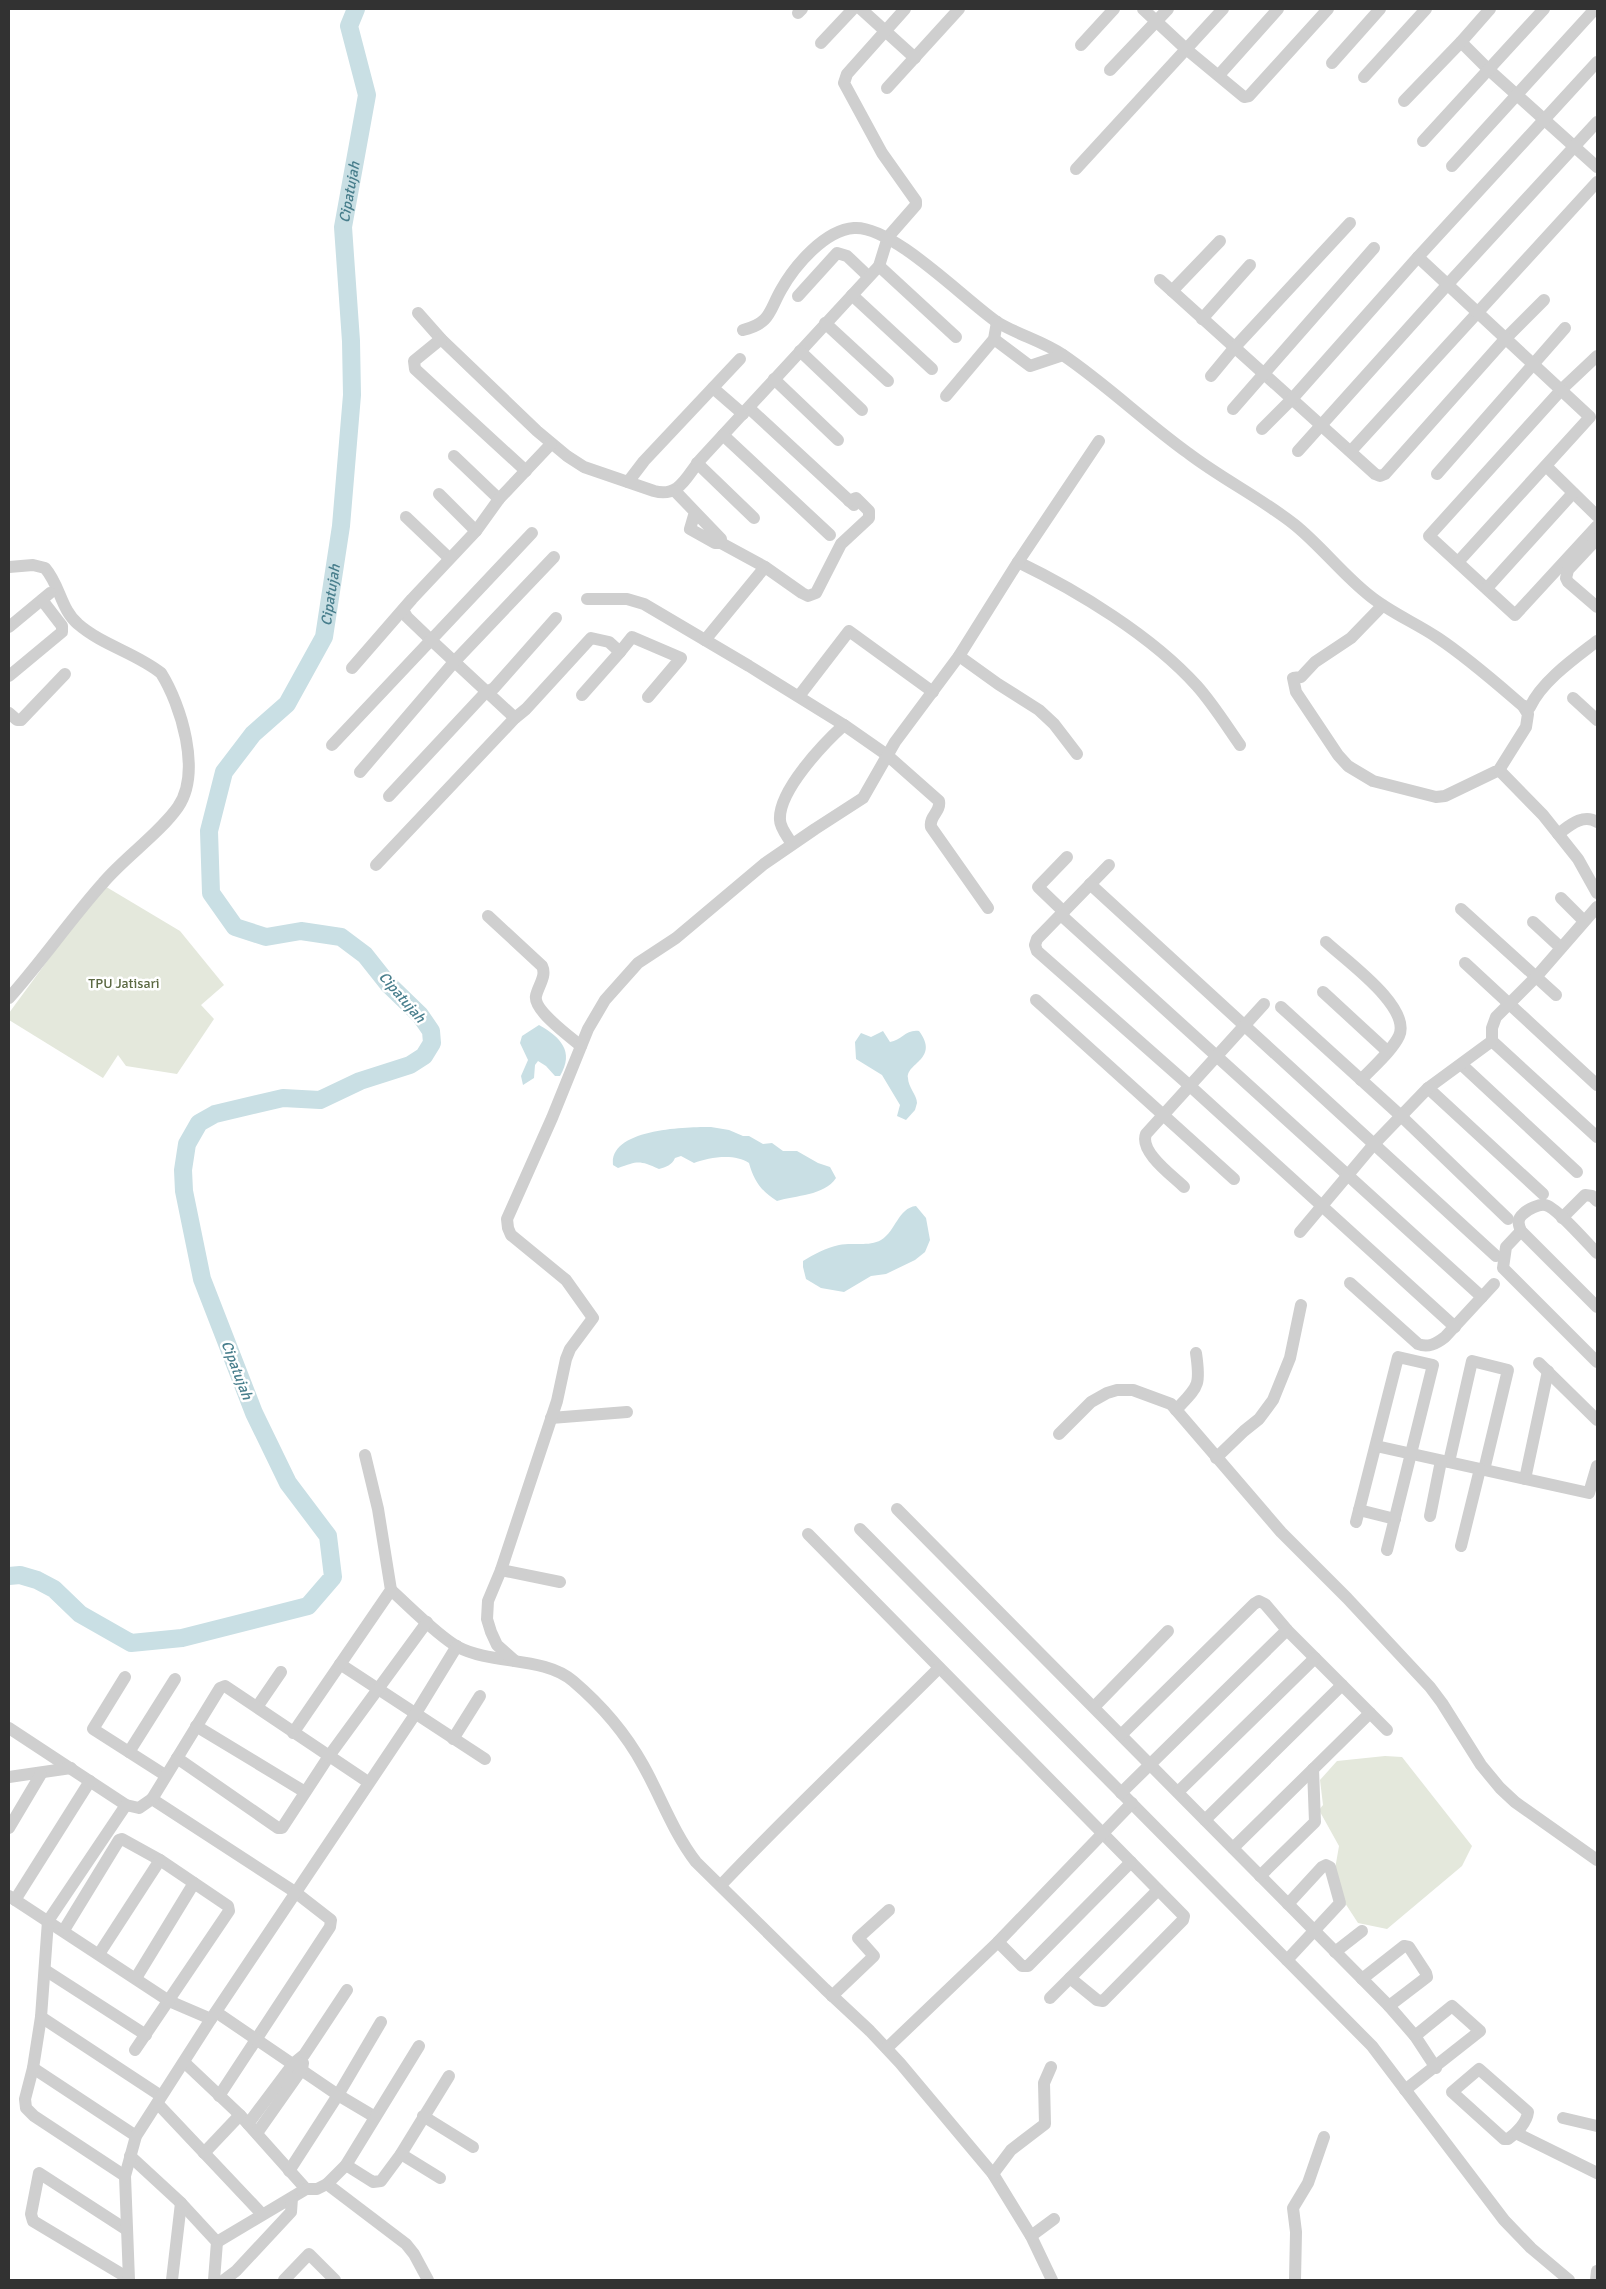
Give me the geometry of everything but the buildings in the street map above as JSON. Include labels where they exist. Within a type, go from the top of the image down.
[{"type":"street","points":[[821,44],[852,9]]},
{"type":"street","points":[[861,9],[915,58]]},
{"type":"street","points":[[418,313],[441,338],[551,444],[576,463],[661,493],[675,491],[723,435],[879,266],[888,238],[915,207],[916,202],[882,153],[844,83],[847,74],[905,9]]},
{"type":"street","points":[[887,88],[959,9]]},
{"type":"street","points":[[1081,45],[1114,9]]},
{"type":"street","points":[[1143,9],[1186,49],[1242,96],[1247,97],[1328,9]]},
{"type":"street","points":[[1110,70],[1168,9]]},
{"type":"street","points":[[1076,169],[1223,9]]},
{"type":"street","points":[[1219,75],[1278,9]]},
{"type":"street","points":[[1332,63],[1380,9]]},
{"type":"street","points":[[1364,77],[1426,9]]},
{"type":"street","points":[[1404,101],[1490,9]]},
{"type":"street","points":[[1424,141],[1544,9]]},
{"type":"street","points":[[1452,166],[1595,9]]},
{"type":"street","points":[[1461,42],[1489,70],[1597,167]]},
{"type":"street","points":[[1262,429],[1292,399],[1418,257],[1597,62]]},
{"type":"street","points":[[1298,451],[1597,122]]},
{"type":"street","points":[[1351,451],[1597,182]]},
{"type":"street","points":[[1211,376],[1235,347],[1350,223]]},
{"type":"street","points":[[743,330],[762,322],[771,314],[782,289],[814,248],[826,238],[840,231],[857,228],[871,230],[888,238],[971,299],[997,322],[1063,355],[1106,386],[1186,452],[1293,524],[1357,586],[1383,605],[1458,652],[1523,706],[1528,714],[1527,724],[1499,770],[1445,796],[1436,797],[1373,781],[1354,770],[1338,755],[1296,692],[1293,678],[1301,677],[1315,662],[1351,638],[1383,605]]},
{"type":"street","points":[[1172,291],[1220,241]]},
{"type":"street","points":[[1233,409],[1374,248]]},
{"type":"street","points":[[798,296],[837,253],[846,256],[868,276]]},
{"type":"street","points":[[1418,257],[1562,390],[1594,414],[1458,562]]},
{"type":"street","points":[[1202,319],[1250,265]]},
{"type":"street","points":[[879,266],[956,337]]},
{"type":"street","points":[[1160,280],[1375,474],[1380,476],[1385,474],[1506,338],[1544,300]]},
{"type":"street","points":[[852,295],[932,369]]},
{"type":"street","points":[[946,396],[994,339],[997,322]]},
{"type":"street","points":[[825,323],[888,381]]},
{"type":"street","points":[[1437,474],[1564,328]]},
{"type":"street","points":[[441,338],[414,361],[415,369],[526,471]]},
{"type":"street","points":[[994,339],[1030,366],[1063,355]]},
{"type":"street","points":[[800,351],[862,410]]},
{"type":"street","points":[[1597,356],[1562,390],[1429,536],[1515,615],[1597,526]]},
{"type":"street","points":[[628,482],[644,461],[740,359]]},
{"type":"street","points":[[774,379],[838,440]]},
{"type":"street","points":[[675,491],[721,539],[721,543],[765,567],[802,594],[808,596],[816,593],[841,544],[869,518],[869,511],[856,498],[852,503],[746,411],[713,388]]},
{"type":"street","points":[[723,435],[830,535]]},
{"type":"street","points":[[515,1661],[494,1640],[487,1619],[488,1601],[501,1570],[551,1418],[566,1359],[593,1316],[566,1280],[512,1235],[508,1228],[507,1219],[552,1118],[580,1046],[598,1010],[628,973],[676,938],[792,844],[860,801],[876,778],[887,755],[959,656],[1018,562],[1099,441]]},
{"type":"street","points":[[352,668],[449,558],[476,531],[499,499],[551,444]]},
{"type":"street","points":[[454,456],[499,499]]},
{"type":"street","points":[[698,463],[754,518]]},
{"type":"street","points":[[1546,466],[1597,516]]},
{"type":"street","points":[[1486,588],[1574,493]]},
{"type":"street","points":[[440,494],[476,531]]},
{"type":"street","points":[[406,516],[449,558]]},
{"type":"street","points":[[332,745],[532,534]]},
{"type":"street","points":[[1597,539],[1568,570],[1566,578],[1568,582],[1597,607]]},
{"type":"street","points":[[360,772],[455,661],[554,558]]},
{"type":"street","points":[[1018,562],[1066,587],[1139,635],[1198,687],[1240,745]]},
{"type":"street","points":[[9,567],[34,565],[45,568],[56,585],[66,609],[78,624],[161,673],[168,684],[183,727],[189,753],[186,790],[178,807],[103,882],[9,998]]},
{"type":"street","points":[[705,640],[765,567]]},
{"type":"street","points":[[9,627],[46,596],[62,626],[62,632],[9,676]]},
{"type":"street","points":[[587,599],[619,598],[635,601],[653,609],[799,696],[887,755],[939,801],[939,807],[931,819],[931,827],[988,908]]},
{"type":"street","points":[[403,610],[430,640],[515,718]]},
{"type":"street","points":[[389,796],[486,692],[494,688],[556,618]]},
{"type":"street","points":[[799,696],[848,631],[932,692]]},
{"type":"street","points":[[582,695],[632,637],[681,658],[648,696]]},
{"type":"street","points":[[376,864],[515,718],[526,709],[591,638],[609,642],[620,652]]},
{"type":"street","points":[[1523,706],[1530,708],[1553,678],[1597,641]]},
{"type":"street","points":[[959,656],[1039,710],[1054,724],[1077,754]]},
{"type":"street","points":[[9,713],[17,720],[21,720],[65,674]]},
{"type":"street","points":[[1573,698],[1597,720]]},
{"type":"street","points":[[792,844],[780,821],[781,810],[801,771],[827,740],[844,725]]},
{"type":"street","points":[[1499,770],[1542,815],[1578,859],[1597,893]]},
{"type":"street","points":[[1558,834],[1582,819],[1591,818],[1597,822]]},
{"type":"street","points":[[1067,857],[1038,886],[1062,914],[1482,1297]]},
{"type":"street","points":[[1109,864],[1037,939],[1036,951],[1190,1086],[1455,1327]]},
{"type":"street","points":[[1090,884],[1496,1256]]},
{"type":"street","points":[[1560,898],[1584,921]]},
{"type":"street","points":[[1597,907],[1560,947],[1536,977],[1496,1017],[1492,1028],[1492,1041],[1597,1136]]},
{"type":"street","points":[[1461,909],[1556,995]]},
{"type":"street","points":[[488,916],[542,966],[544,972],[536,997],[537,1004],[561,1030],[580,1046]]},
{"type":"street","points":[[1533,922],[1560,947]]},
{"type":"street","points":[[1326,942],[1385,995],[1395,1008],[1401,1023],[1401,1029],[1396,1041],[1361,1080]]},
{"type":"street","points":[[1465,963],[1597,1085]]},
{"type":"street","points":[[1322,992],[1387,1051]]},
{"type":"street","points":[[1036,1000],[1234,1179]]},
{"type":"street","points":[[1184,1187],[1148,1151],[1144,1142],[1146,1134],[1264,1004]]},
{"type":"street","points":[[1281,1007],[1401,1116],[1508,1218]]},
{"type":"street","points":[[1300,1232],[1374,1144],[1428,1088],[1462,1065],[1492,1041]]},
{"type":"street","points":[[1462,1065],[1577,1172]]},
{"type":"street","points":[[1428,1088],[1543,1194]]},
{"type":"street","points":[[1562,1218],[1585,1195],[1592,1196],[1597,1201]]},
{"type":"street","points":[[1597,1253],[1550,1207],[1538,1205],[1521,1215],[1518,1225],[1522,1231],[1597,1307]]},
{"type":"street","points":[[1522,1231],[1506,1247],[1503,1268],[1597,1362]]},
{"type":"street","points":[[1350,1283],[1418,1344],[1429,1346],[1437,1344],[1455,1327],[1494,1284]]},
{"type":"street","points":[[1216,1458],[1244,1431],[1259,1420],[1273,1400],[1290,1358],[1300,1305]]},
{"type":"street","points":[[1176,1410],[1200,1378],[1196,1353]]},
{"type":"street","points":[[1387,1550],[1412,1454],[1433,1366],[1398,1357],[1358,1516],[1395,1519]]},
{"type":"street","points":[[1430,1516],[1472,1361],[1508,1370],[1461,1546]]},
{"type":"street","points":[[1525,1479],[1543,1367],[1597,1420]]},
{"type":"street","points":[[1059,1434],[1092,1402],[1107,1393],[1117,1390],[1125,1389],[1171,1404],[1280,1532],[1347,1598],[1430,1687],[1481,1765],[1500,1788],[1515,1802],[1597,1860]]},
{"type":"street","points":[[551,1418],[627,1412]]},
{"type":"street","points":[[1376,1446],[1588,1493],[1597,1466]]},
{"type":"street","points":[[365,1455],[384,1536],[391,1590],[426,1622],[457,1646],[477,1654],[547,1668],[573,1680],[612,1722],[643,1765],[685,1848],[703,1870],[721,1885],[887,2048],[993,2174],[1030,2236],[1052,2280]]},
{"type":"street","points":[[896,1509],[1389,2006],[1415,2036],[1436,2068]]},
{"type":"street","points":[[860,1529],[1372,2046],[1504,2220],[1531,2248],[1569,2280]]},
{"type":"street","points":[[808,1534],[1183,1915],[1184,1919],[1102,2001],[1097,2000],[1070,1978]]},
{"type":"street","points":[[501,1570],[560,1582]]},
{"type":"street","points":[[294,1733],[391,1590]]},
{"type":"street","points":[[1121,1735],[1256,1602],[1265,1604],[1286,1630],[1387,1730]]},
{"type":"street","points":[[177,1758],[278,1828],[284,1826],[376,1688],[426,1622]]},
{"type":"street","points":[[1121,1793],[1286,1630]]},
{"type":"street","points":[[1094,1707],[1168,1631]]},
{"type":"street","points":[[129,2279],[125,2176],[136,2136],[185,2063],[213,2016],[416,1713],[457,1646]]},
{"type":"street","points":[[1178,1792],[1315,1658]]},
{"type":"street","points":[[340,1664],[485,1759]]},
{"type":"street","points":[[721,1885],[804,1798],[844,1763],[939,1668]]},
{"type":"street","points":[[257,1707],[281,1672]]},
{"type":"street","points":[[125,1677],[92,1729],[165,1775]]},
{"type":"street","points":[[129,1752],[175,1679]]},
{"type":"street","points":[[1205,1820],[1342,1685]]},
{"type":"street","points":[[9,1728],[126,1805],[139,1808],[152,1799],[220,1688],[224,1686],[368,1782]]},
{"type":"street","points":[[453,1739],[480,1696]]},
{"type":"street","points":[[1233,1848],[1370,1713]]},
{"type":"street","points":[[196,1726],[305,1792]]},
{"type":"street","points":[[9,1777],[41,1774],[71,1768]]},
{"type":"street","points":[[1260,1876],[1315,1822],[1313,1769]]},
{"type":"street","points":[[9,1828],[41,1774]]},
{"type":"street","points":[[90,1781],[12,1898],[64,1930],[170,2001],[213,2016],[257,2038],[338,2095],[375,2117]]},
{"type":"street","points":[[152,1799],[296,1892],[330,1918],[332,1924],[219,2096]]},
{"type":"street","points":[[887,2048],[998,1942],[1132,1803]]},
{"type":"street","points":[[125,2176],[28,2110],[25,2099],[33,2068],[41,2017],[48,1921],[126,1805]]},
{"type":"street","points":[[64,1930],[120,1839],[126,1839],[227,1904],[229,1909],[170,2001],[135,2050]]},
{"type":"street","points":[[99,1954],[160,1860]]},
{"type":"street","points":[[998,1942],[1022,1966],[1028,1966],[1131,1862]]},
{"type":"street","points":[[1287,1960],[1340,1902],[1330,1867],[1326,1865],[1322,1867],[1288,1904]]},
{"type":"street","points":[[136,1978],[194,1883]]},
{"type":"street","points":[[1050,1998],[1158,1890]]},
{"type":"street","points":[[832,1996],[874,1956],[858,1938],[889,1910]]},
{"type":"street","points":[[1335,1952],[1362,1931]]},
{"type":"street","points":[[1362,1979],[1404,1946],[1409,1947],[1427,1977],[1424,1982],[1389,2006]]},
{"type":"street","points":[[44,1970],[146,2035]]},
{"type":"street","points":[[204,2153],[248,2124],[297,2067],[347,1990]]},
{"type":"street","points":[[1405,2090],[1479,2033],[1479,2028],[1452,2006],[1415,2036]]},
{"type":"street","points":[[41,2017],[159,2100],[204,2153],[262,2214]]},
{"type":"street","points":[[288,2171],[338,2095],[381,2022]]},
{"type":"street","points":[[217,2242],[306,2189],[317,2189],[327,2184],[346,2165],[419,2046]]},
{"type":"street","points":[[185,2063],[248,2124],[306,2189]]},
{"type":"street","points":[[993,2174],[1011,2150],[1045,2124],[1044,2083],[1051,2067]]},
{"type":"street","points":[[33,2068],[136,2136]]},
{"type":"street","points":[[1479,2070],[1528,2112],[1527,2117],[1516,2133],[1508,2139],[1504,2139],[1452,2092],[1479,2070]]},
{"type":"street","points":[[346,2165],[373,2182],[381,2181],[401,2154],[449,2076]]},
{"type":"street","points":[[423,2116],[473,2147]]},
{"type":"street","points":[[1563,2118],[1597,2126]]},
{"type":"street","points":[[1516,2133],[1597,2173]]},
{"type":"street","points":[[1295,2280],[1296,2232],[1293,2208],[1308,2183],[1324,2137]]},
{"type":"street","points":[[401,2154],[440,2178]]},
{"type":"street","points":[[130,2156],[181,2203],[217,2242],[214,2280]]},
{"type":"street","points":[[127,2230],[39,2173],[30,2214],[33,2221],[129,2279]]},
{"type":"street","points":[[327,2184],[406,2244],[414,2254],[428,2280]]},
{"type":"street","points":[[224,2280],[236,2271],[291,2212],[292,2198]]},
{"type":"street","points":[[172,2280],[181,2203]]},
{"type":"street","points":[[1030,2236],[1054,2219]]},
{"type":"street","points":[[284,2280],[309,2254],[335,2280]]},
{"type":"street","points":[[1596,2280],[1597,2271]]},
{"type":"green space","name":"TPU Jatisari","points":[[103,885],[180,931],[224,985],[201,1005],[214,1019],[177,1074],[126,1066],[118,1055],[103,1078],[9,1020],[9,1013]]},
{"type":"green space","points":[[1385,1756],[1402,1757],[1472,1846],[1462,1866],[1387,1929],[1358,1923],[1345,1903],[1335,1869],[1339,1846],[1319,1810],[1323,1805],[1320,1780],[1337,1761]]},
{"type":"shaded area","points":[[539,1025],[559,1040],[563,1046],[566,1059],[564,1067],[560,1076],[555,1076],[546,1066],[538,1061],[535,1065],[534,1078],[523,1085],[521,1076],[528,1060],[520,1043],[522,1036]]},
{"type":"shaded area","points":[[883,1031],[890,1042],[915,1031],[919,1031],[924,1040],[926,1048],[924,1054],[909,1073],[908,1081],[917,1103],[915,1110],[906,1120],[897,1116],[900,1105],[882,1075],[856,1059],[855,1042],[861,1033],[871,1037]]},
{"type":"shaded area","points":[[711,1127],[749,1136],[763,1144],[772,1143],[783,1151],[797,1151],[818,1163],[830,1167],[836,1178],[831,1184],[817,1192],[777,1201],[759,1185],[749,1163],[737,1158],[714,1158],[694,1163],[681,1156],[659,1169],[638,1162],[618,1168],[613,1165],[615,1153],[623,1143],[636,1137],[669,1129]]},
{"type":"shaded area","points":[[916,1206],[926,1218],[930,1240],[925,1252],[915,1260],[886,1274],[871,1276],[844,1292],[821,1288],[806,1279],[803,1261],[834,1246],[866,1244],[881,1240],[905,1211]]},
{"type":"waterway","name":"Cipatujah","points":[[9,1576],[20,1575],[37,1580],[54,1589],[80,1614],[131,1643],[182,1638],[308,1606],[333,1577],[328,1536],[288,1483],[254,1413],[202,1279],[184,1191],[183,1170],[187,1144],[199,1123],[215,1114],[283,1098],[320,1100],[360,1081],[410,1065],[424,1056],[432,1043],[431,1031],[420,1015],[388,984],[365,955],[341,937],[301,931],[266,937],[235,927],[211,893],[209,831],[224,772],[253,734],[287,704],[324,637],[341,526],[352,395],[351,341],[343,227],[367,95],[349,26],[356,9]]}]
